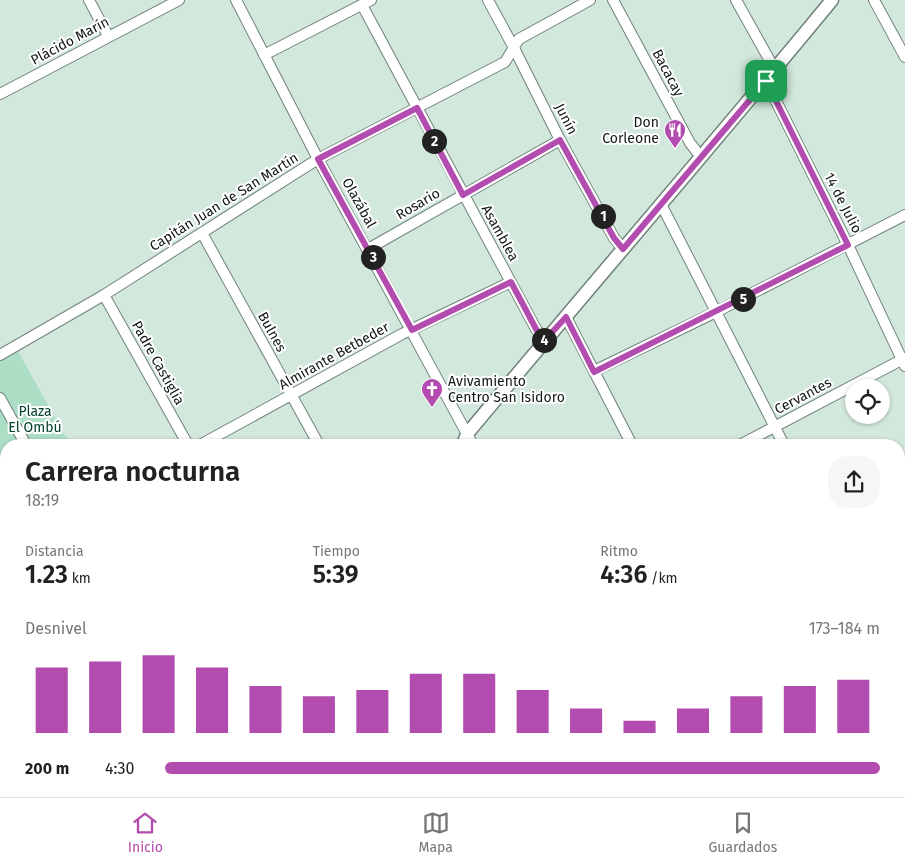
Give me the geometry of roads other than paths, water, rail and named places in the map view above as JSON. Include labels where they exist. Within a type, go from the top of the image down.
[{"type":"main road","points":[[470,439],[544,341],[766,81],[832,0]]},
{"type":"street","points":[[90,0],[108,36]]},
{"type":"street","name":"Plácido Marín","points":[[0,94],[179,0]]},
{"type":"street","name":"Olazábal","points":[[236,0],[318,159],[412,330],[467,439]]},
{"type":"street","name":"Junín","points":[[488,0],[560,140],[614,238],[623,249]]},
{"type":"street","name":"Capitán Juan de San Martín","points":[[0,355],[104,295],[318,159],[505,62],[519,39],[590,0]]},
{"type":"street","name":"Bacacay","points":[[613,0],[690,143],[701,157]]},
{"type":"street","points":[[736,0],[775,70]]},
{"type":"street","points":[[874,0],[905,57]]},
{"type":"street","points":[[264,55],[367,2]]},
{"type":"street","name":"Asamblea","points":[[367,2],[417,108],[544,341]]},
{"type":"street","name":"14 de Julio","points":[[766,81],[904,361]]},
{"type":"street","name":"Rosario","points":[[368,249],[560,140]]},
{"type":"street","points":[[661,204],[781,439]]},
{"type":"street","points":[[594,372],[905,215]]},
{"type":"street","name":"Bulnes","points":[[202,233],[316,439]]},
{"type":"street","name":"Almirante Betbeder","points":[[211,439],[412,330],[511,282]]},
{"type":"street","name":"Padre Castiglia","points":[[104,295],[185,439]]},
{"type":"street","points":[[566,317],[629,439]]},
{"type":"street","name":"Cervantes","points":[[751,439],[904,361]]},
{"type":"street","points":[[0,398],[23,439]]},
{"type":"place","name":"Don Corleone","points":[[675,149]]},
{"type":"place","name":"Avivamiento Centro San Isidoro","points":[[432,408]]},
{"type":"park label","name":"Plaza El Ombú","points":[[35,420]]}]
